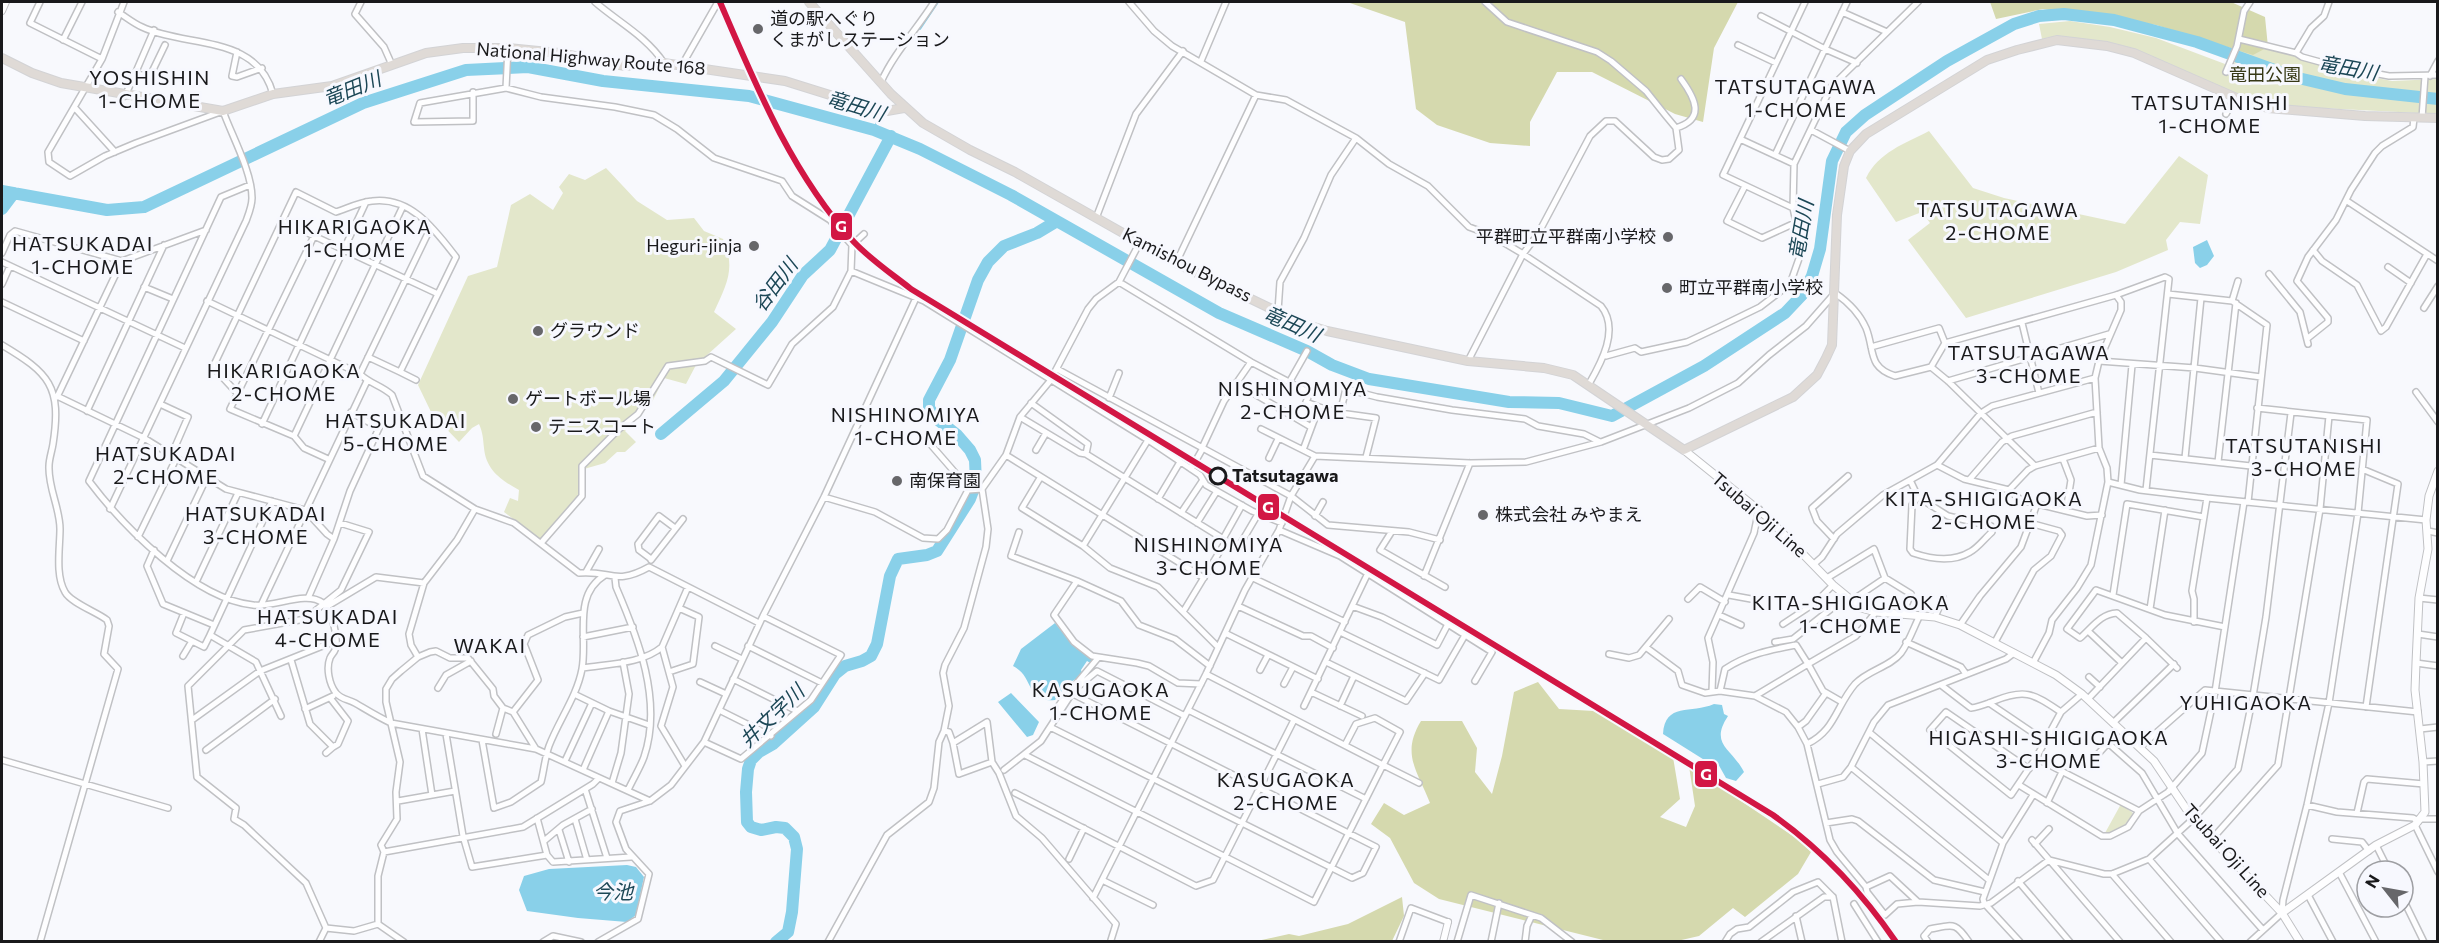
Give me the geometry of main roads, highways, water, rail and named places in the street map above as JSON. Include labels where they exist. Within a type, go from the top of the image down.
[{"type":"highway","name":"Kamishou Bypass","points":[[809,2],[904,108],[938,133],[1016,172],[1139,245],[1301,323],[1327,331],[1468,361],[1556,370],[1573,375],[1637,416],[1684,450]]},
{"type":"highway","points":[[1684,450],[1793,397],[1816,375],[1832,345],[1837,214],[1847,148],[1987,60],[2057,40],[2107,46],[2134,53],[2235,97],[2268,108],[2288,111],[2438,118]]},
{"type":"highway","name":"National Highway Route 168","points":[[2,58],[47,79],[87,89],[223,111],[273,94],[332,86],[426,53],[463,48],[508,48],[559,53],[625,66],[664,63],[785,81],[878,110],[904,108]]},
{"type":"main road","name":"Tsubai Oji Line","points":[[1684,450],[1759,509],[1833,585],[1861,608],[1876,612],[1935,617],[1960,625],[2056,675],[2085,696],[2140,747],[2162,772],[2193,819],[2282,913],[2300,942]]},
{"type":"main road","points":[[2282,913],[2376,845],[2418,822],[2425,812],[2423,762],[2415,690],[2416,663],[2419,598],[2428,549],[2426,520],[2429,496],[2438,471]]},
{"type":"water","points":[[2207,240],[2214,256],[2207,265],[2200,268],[2195,263],[2193,247]]},
{"type":"water","points":[[1055,623],[1076,648],[1094,659],[1092,664],[1087,661],[1081,670],[1083,675],[1067,684],[1055,700],[1045,700],[1034,693],[1025,676],[1013,666],[1021,649]]},
{"type":"water","points":[[1011,693],[1039,722],[1033,735],[1027,737],[998,702]]},
{"type":"water","points":[[1714,704],[1722,705],[1724,714],[1728,716],[1721,734],[1722,740],[1744,772],[1736,781],[1726,778],[1717,762],[1706,761],[1663,734],[1665,724],[1674,713]]},
{"type":"water","name":"今池","points":[[627,865],[636,867],[644,877],[636,915],[627,922],[527,911],[519,890],[524,876],[549,869]]},
{"type":"waterway","points":[[920,29],[938,2]]},
{"type":"waterway","name":"竜田川","points":[[2,191],[107,210],[144,207],[363,103],[466,70],[528,67],[603,81],[749,96],[874,130],[920,149],[1011,195],[1219,313],[1307,351],[1332,365],[1369,379],[1509,402],[1559,403],[1612,416],[1704,366],[1785,313],[1802,295],[1812,276],[1820,249],[1832,161],[1846,132],[1865,115],[1947,61],[2014,24],[2039,16],[2064,14],[2114,20],[2197,42],[2294,77],[2345,89],[2438,99]]},
{"type":"waterway","points":[[874,130],[879,115]]},
{"type":"waterway","name":"谷田川","points":[[661,434],[724,381],[772,322],[803,275],[830,250],[891,136]]},
{"type":"waterway","points":[[2,209],[14,193]]},
{"type":"waterway","name":"井文字川","points":[[776,942],[788,932],[792,912],[797,849],[794,837],[785,828],[761,830],[751,827],[747,822],[746,792],[751,760],[773,744],[814,707],[835,674],[845,666],[871,656],[877,644],[890,576],[898,559],[927,555],[937,551],[970,499],[976,483],[975,460],[957,435],[937,419],[929,408],[929,400],[950,360],[978,280],[988,262],[1004,246],[1037,233],[1057,221]]},
{"type":"place","name":"道の駅へぐり くまがしステーション","points":[[758,29]]},
{"type":"place","name":"平群町立平群南小学校","points":[[1668,237]]},
{"type":"place","name":"Heguri-jinja","points":[[754,246]]},
{"type":"place","name":"町立平群南小学校","points":[[1667,288]]},
{"type":"place","name":"グラウンド","points":[[538,331]]},
{"type":"place","name":"ゲートボール場","points":[[513,399]]},
{"type":"place","name":"テニスコート","points":[[536,427]]},
{"type":"place","name":"Tatsutagawa","points":[[1218,476]]},
{"type":"place","name":"南保育園","points":[[897,481]]},
{"type":"place","name":"株式会社 みやまえ","points":[[1483,515]]},
{"type":"district","name":"YOSHISHIN 1-CHOME","points":[[150,90]]},
{"type":"district","name":"TATSUTAGAWA 1-CHOME","points":[[1796,98]]},
{"type":"district","name":"TATSUTANISHI 1-CHOME","points":[[2210,114]]},
{"type":"district","name":"TATSUTAGAWA 2-CHOME","points":[[1998,222]]},
{"type":"district","name":"HIKARIGAOKA 1-CHOME","points":[[355,238]]},
{"type":"district","name":"HATSUKADAI 1-CHOME","points":[[83,256]]},
{"type":"district","name":"TATSUTAGAWA 3-CHOME","points":[[2029,364]]},
{"type":"district","name":"HIKARIGAOKA 2-CHOME","points":[[284,382]]},
{"type":"district","name":"NISHINOMIYA 2-CHOME","points":[[1293,400]]},
{"type":"district","name":"NISHINOMIYA 1-CHOME","points":[[906,426]]},
{"type":"district","name":"HATSUKADAI 5-CHOME","points":[[396,432]]},
{"type":"district","name":"TATSUTANISHI 3-CHOME","points":[[2304,458]]},
{"type":"district","name":"HATSUKADAI 2-CHOME","points":[[166,466]]},
{"type":"district","name":"KITA-SHIGIGAOKA 2-CHOME","points":[[1984,510]]},
{"type":"district","name":"HATSUKADAI 3-CHOME","points":[[256,526]]},
{"type":"district","name":"NISHINOMIYA 3-CHOME","points":[[1209,556]]},
{"type":"district","name":"KITA-SHIGIGAOKA 1-CHOME","points":[[1851,614]]},
{"type":"district","name":"HATSUKADAI 4-CHOME","points":[[328,628]]},
{"type":"district","name":"WAKAI","points":[[490,646]]},
{"type":"district","name":"KASUGAOKA 1-CHOME","points":[[1101,702]]},
{"type":"district","name":"YUHIGAOKA","points":[[2246,703]]},
{"type":"district","name":"HIGASHI-SHIGIGAOKA 3-CHOME","points":[[2049,750]]},
{"type":"district","name":"KASUGAOKA 2-CHOME","points":[[1286,792]]},
{"type":"park label","name":"竜田公園","points":[[2265,75]]}]
